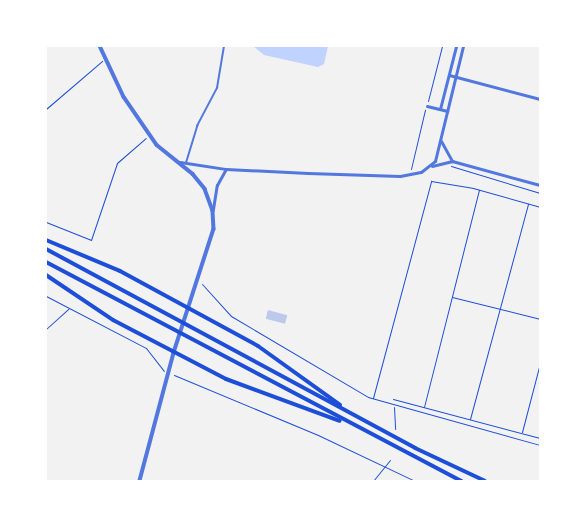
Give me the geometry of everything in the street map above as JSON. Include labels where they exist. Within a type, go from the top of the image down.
[{"type":"main road","points":[[46,240],[120,271],[258,346],[348,412]]},
{"type":"main road","points":[[46,250],[348,412],[485,481]]},
{"type":"main road","points":[[46,262],[170,327],[350,425],[462,481]]},
{"type":"main road","points":[[46,275],[113,320],[226,379],[350,425]]},
{"type":"street","points":[[100,46],[104,60],[150,135],[180,162],[205,189],[213,211]]},
{"type":"street","points":[[440,109],[456,46]]},
{"type":"street","points":[[429,168],[440,140],[463,46]]},
{"type":"street","points":[[449,75],[540,99]]},
{"type":"street","points":[[426,106],[447,111]]},
{"type":"street","points":[[440,140],[452,161]]},
{"type":"street","points":[[180,162],[226,169],[400,176],[447,161],[452,161],[540,185]]},
{"type":"street","points":[[140,481],[174,352],[214,229],[213,211],[217,185],[226,169]]},
{"type":"lane","points":[[186,163],[197,126],[215,94],[224,46]]},
{"type":"path","points":[[46,109],[104,60]]},
{"type":"path","points":[[46,222],[91,240],[116,163],[150,135]]},
{"type":"path","points":[[447,161],[453,168],[540,193]]},
{"type":"path","points":[[373,399],[431,181],[479,190],[540,207]]},
{"type":"path","points":[[424,407],[479,190]]},
{"type":"path","points":[[470,419],[528,203]]},
{"type":"path","points":[[198,278],[231,316],[373,399],[540,445]]},
{"type":"path","points":[[46,296],[146,348],[160,369],[169,374],[210,387],[415,481]]},
{"type":"path","points":[[452,296],[540,319]]},
{"type":"path","points":[[46,329],[68,308]]},
{"type":"path","points":[[522,433],[540,363]]},
{"type":"path","points":[[393,399],[540,438]]},
{"type":"path","points":[[394,406],[395,429]]},
{"type":"path","points":[[374,481],[386,468],[390,460]]},
{"type":"water","points":[[253,46],[328,46],[324,64],[318,67],[264,55]]},
{"type":"building","points":[[268,310],[287,315],[285,324],[266,319]]}]
